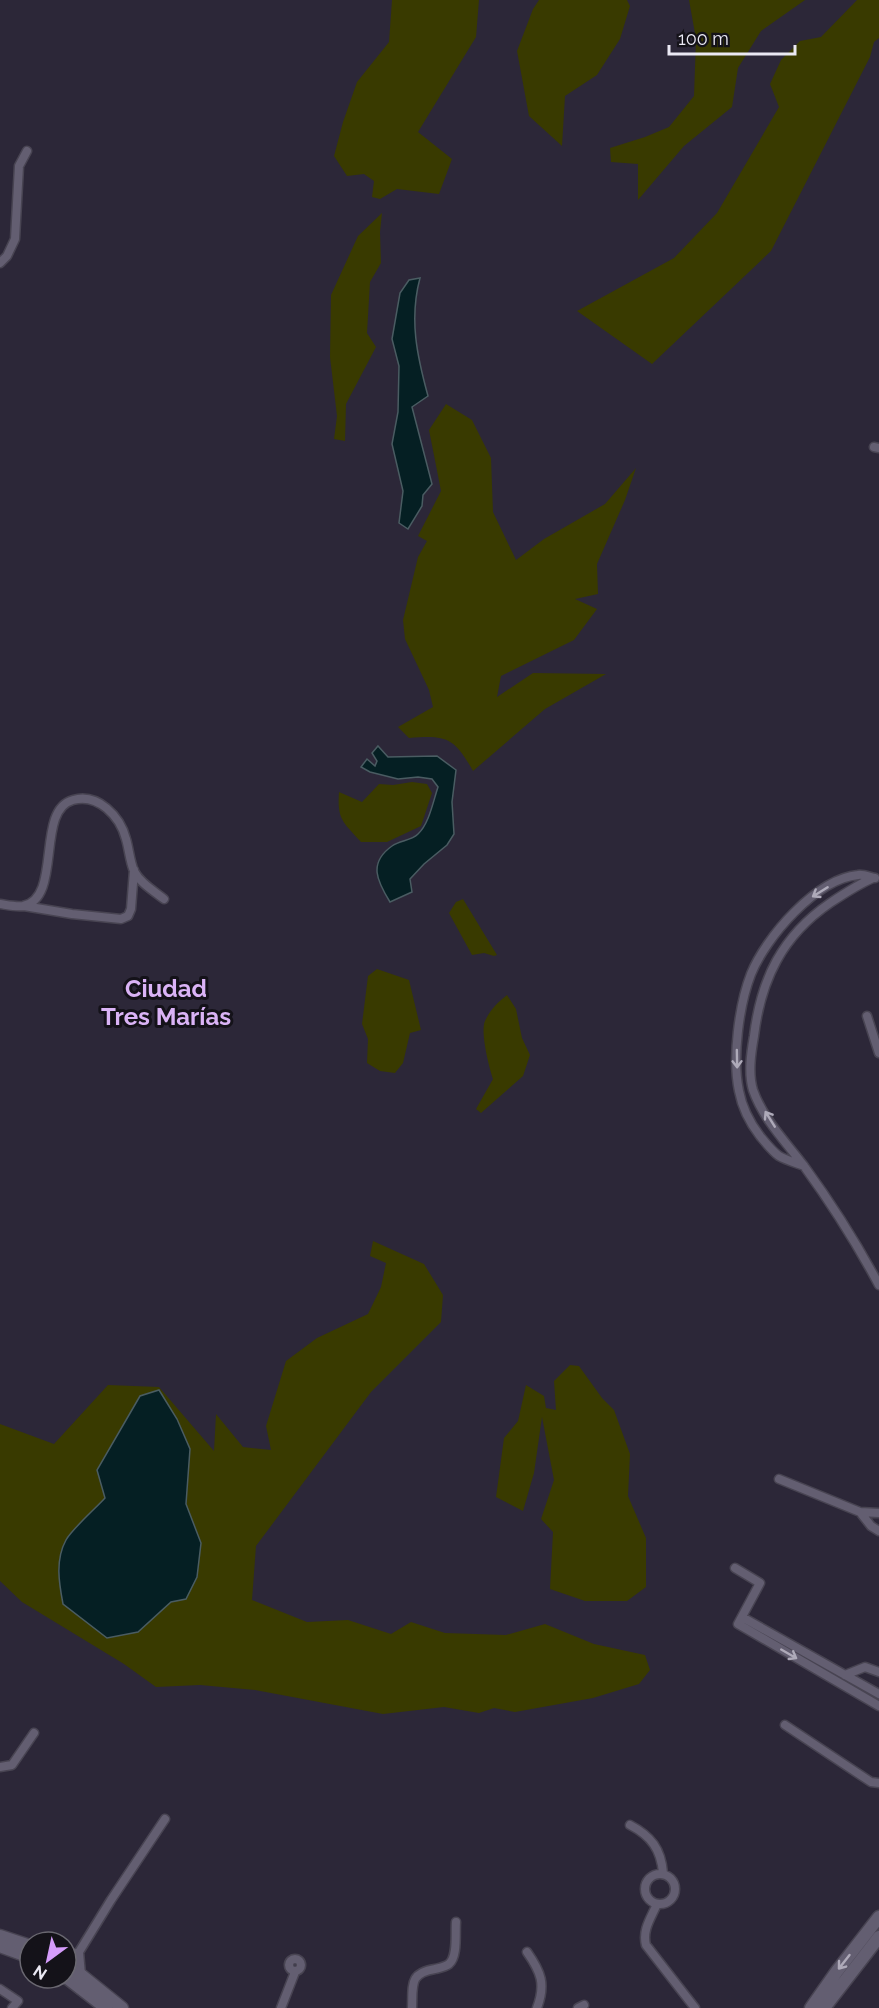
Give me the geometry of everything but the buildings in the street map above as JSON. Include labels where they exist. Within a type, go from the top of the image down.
[{"type":"street","points":[[0,263],[7,256],[15,240],[19,166],[27,151]]},
{"type":"street","points":[[0,904],[121,919],[128,916],[131,909],[134,870],[126,837],[118,821],[108,809],[97,801],[80,798],[68,801],[57,813],[52,824],[48,870],[34,901],[24,906]]},
{"type":"street","points":[[134,870],[140,879],[164,899]]},
{"type":"street","points":[[804,1166],[778,1155],[752,1125],[745,1110],[739,1091],[736,1054],[744,1000],[751,974],[766,946],[787,918],[815,894],[841,879],[859,874],[876,878]]},
{"type":"street","points":[[876,878],[857,885],[809,919],[791,937],[771,969],[761,995],[750,1062],[753,1089],[778,1133],[804,1166],[861,1252],[879,1285]]},
{"type":"street","points":[[867,1016],[879,1053]]},
{"type":"street","points":[[778,1479],[860,1512],[879,1513]]},
{"type":"street","points":[[860,1512],[879,1532]]},
{"type":"street","points":[[735,1568],[760,1583],[738,1624],[879,1706]]},
{"type":"street","points":[[742,1617],[879,1694]]},
{"type":"street","points":[[833,1680],[842,1673],[865,1667],[879,1672]]},
{"type":"street","points":[[785,1725],[871,1782],[879,1783]]},
{"type":"street","points":[[0,1767],[12,1765],[34,1733]]},
{"type":"street","points":[[81,1975],[79,1952],[165,1819]]},
{"type":"street","points":[[630,1825],[645,1833],[655,1846],[662,1861],[663,1873]]},
{"type":"street","points":[[663,1873],[674,1879],[676,1892],[670,1902],[657,1904],[647,1898],[645,1886],[651,1876],[663,1873]]},
{"type":"street","points":[[657,1904],[645,1930],[646,1945],[695,2008]]},
{"type":"street","points":[[811,2008],[879,1917]]},
{"type":"street","points":[[412,2008],[416,1975],[423,1971],[442,1968],[449,1964],[454,1956],[456,1922]]},
{"type":"street","points":[[0,1936],[18,1942]]},
{"type":"street","points":[[824,2008],[879,1937]]},
{"type":"street","points":[[0,1946],[18,1953]]},
{"type":"street","points":[[527,1952],[537,1966],[543,1983],[537,2008]]},
{"type":"street","points":[[281,2008],[295,1972]]},
{"type":"street","points":[[78,1973],[122,2008]]},
{"type":"street","points":[[78,1986],[106,2008]]},
{"type":"street","points":[[0,1989],[18,2001],[12,2008]]},
{"type":"shaded area","points":[[392,0],[479,0],[476,37],[418,132],[452,159],[439,194],[397,189],[380,199],[372,197],[374,181],[364,174],[347,176],[334,156],[357,82],[389,42]]},
{"type":"shaded area","points":[[539,0],[627,0],[630,6],[620,39],[597,75],[565,96],[562,146],[529,116],[517,51],[533,9]]},
{"type":"shaded area","points":[[689,0],[805,0],[761,31],[738,68],[732,107],[684,146],[638,200],[638,164],[611,162],[610,148],[669,127],[694,96],[696,39]]},
{"type":"shaded area","points":[[857,0],[879,0],[879,38],[874,42],[870,57],[771,251],[652,364],[577,311],[674,258],[717,213],[779,107],[770,84],[781,60],[800,41],[821,37]]},
{"type":"shaded area","points":[[382,213],[381,263],[370,282],[367,333],[376,347],[346,404],[345,441],[334,439],[337,416],[330,357],[331,295],[358,236]]},
{"type":"shaded area","points":[[420,278],[415,323],[428,396],[412,407],[432,484],[423,495],[422,506],[408,529],[399,523],[403,491],[392,444],[398,412],[399,366],[392,339],[400,293],[409,280]]},
{"type":"shaded area","points":[[446,404],[472,420],[491,458],[493,512],[516,560],[544,539],[605,504],[636,468],[625,500],[597,564],[598,594],[575,599],[597,609],[574,640],[501,676],[497,697],[533,673],[606,674],[545,709],[473,771],[460,751],[448,741],[432,737],[409,738],[398,727],[433,707],[429,690],[405,639],[403,620],[418,557],[427,541],[418,536],[441,491],[429,430]]},
{"type":"shaded area","points":[[378,746],[388,757],[437,756],[456,770],[452,802],[454,834],[447,845],[410,879],[412,892],[390,902],[381,887],[377,866],[384,852],[412,838],[422,830],[438,787],[432,779],[418,777],[398,779],[370,772],[361,767],[367,759],[375,766],[377,761],[372,753]]},
{"type":"shaded area","points":[[412,782],[427,784],[432,793],[421,826],[387,842],[361,842],[342,820],[339,809],[339,792],[362,802],[379,784],[393,785]]},
{"type":"shaded area","points":[[463,899],[497,955],[484,953],[472,955],[449,913],[456,902]]},
{"type":"shaded area","points":[[377,969],[409,980],[421,1030],[410,1033],[403,1063],[395,1073],[380,1071],[367,1063],[368,1039],[362,1024],[368,976]]},
{"type":"shaded area","points":[[507,995],[516,1009],[522,1038],[530,1055],[523,1076],[481,1113],[476,1109],[493,1079],[486,1049],[485,1021],[497,1003]]},
{"type":"shaded area","points":[[373,1241],[424,1264],[443,1295],[441,1322],[371,1392],[256,1546],[252,1600],[307,1622],[348,1620],[391,1634],[411,1622],[445,1633],[506,1635],[545,1624],[594,1644],[645,1655],[650,1670],[639,1684],[593,1698],[515,1712],[494,1708],[479,1713],[444,1707],[383,1714],[255,1690],[200,1685],[156,1687],[124,1664],[22,1602],[0,1581],[0,1424],[54,1444],[108,1385],[159,1387],[214,1451],[216,1414],[243,1447],[271,1450],[266,1426],[286,1361],[317,1338],[368,1314],[381,1287],[386,1263],[370,1256]]},
{"type":"shaded area","points":[[570,1365],[579,1366],[602,1398],[614,1410],[630,1454],[628,1496],[646,1538],[646,1587],[627,1601],[585,1601],[550,1589],[553,1532],[541,1519],[554,1480],[542,1417],[534,1473],[523,1511],[496,1497],[504,1438],[518,1421],[526,1385],[544,1396],[546,1408],[556,1410],[554,1381]]},
{"type":"shaded area","points":[[159,1390],[177,1419],[190,1449],[186,1504],[201,1543],[197,1577],[186,1599],[171,1602],[138,1632],[107,1638],[63,1604],[59,1580],[60,1555],[69,1535],[105,1498],[97,1470],[140,1396]]},
{"type":"district","name":"Ciudad Tres Marías","points":[[166,1003]]}]
